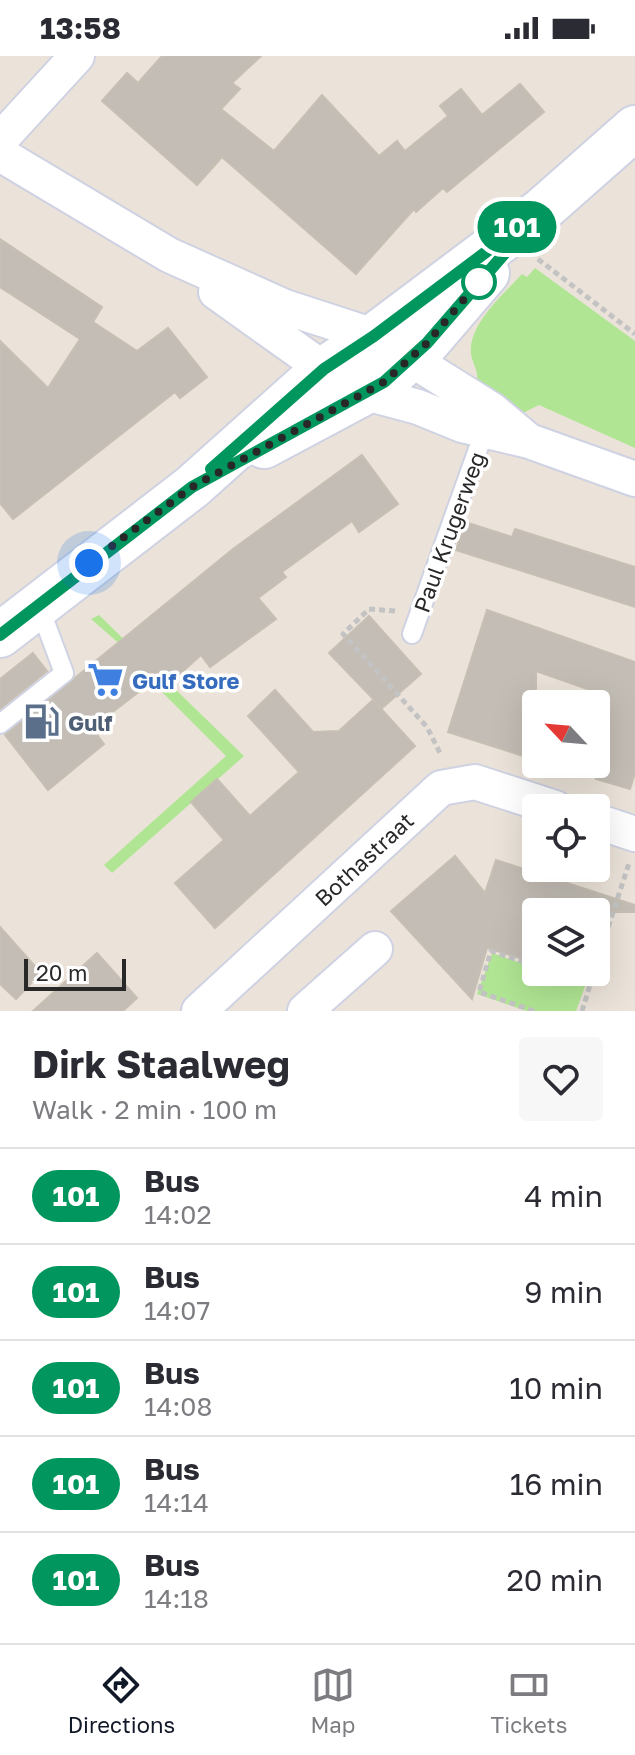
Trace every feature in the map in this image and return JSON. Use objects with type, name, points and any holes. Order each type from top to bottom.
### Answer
[{"type":"street","points":[[0,140],[77,56]]},
{"type":"street","points":[[192,487],[317,416],[366,393],[412,359],[528,226],[635,128]]},
{"type":"street","points":[[0,154],[169,255]]},
{"type":"street","points":[[0,635],[192,487],[324,369],[528,226]]},
{"type":"street","name":"Paul Krugerweg","points":[[169,255],[285,307],[374,336],[412,359],[489,420],[529,441],[635,479]]},
{"type":"street","name":"Paul Krugerweg","points":[[169,255],[324,369],[366,393],[489,420]]},
{"type":"street","points":[[457,786],[475,782],[522,797]]},
{"type":"street","name":"Bothastraat","points":[[221,1004],[441,788],[457,786]]},
{"type":"street","points":[[610,830],[633,845]]},
{"type":"street","points":[[305,1011],[375,949]]},
{"type":"lane","name":"Paul Krugerweg","points":[[412,634],[489,420]]},
{"type":"lane","points":[[0,724],[64,673],[38,605]]},
{"type":"path","points":[[528,226],[635,334]]},
{"type":"path","points":[[420,613],[369,609],[343,634],[427,727],[457,786]]},
{"type":"path","points":[[610,920],[633,845]]},
{"type":"path","points":[[522,961],[491,951],[479,992],[534,1011]]},
{"type":"path","points":[[582,1011],[589,986]]},
{"type":"green space","points":[[535,268],[635,341],[635,448],[539,405],[523,413],[477,384],[471,354],[475,332],[506,290],[522,274],[527,277]]},
{"type":"green space","points":[[99,615],[244,756],[112,873],[104,865],[226,756],[162,692],[161,680],[91,619]]},
{"type":"green space","points":[[492,953],[522,963],[522,986],[585,986],[576,1011],[527,1011],[477,994]]},
{"type":"building","points":[[162,56],[261,56],[232,83],[240,89],[221,109],[274,151],[322,95],[379,156],[397,141],[405,151],[448,116],[440,106],[461,89],[482,115],[520,84],[544,112],[447,192],[443,188],[416,212],[414,209],[356,274],[222,157],[197,185],[102,101],[127,73],[138,83]]},
{"type":"building","points":[[0,239],[102,307],[93,322],[137,351],[168,328],[207,377],[180,398],[175,392],[13,519],[0,503],[0,341],[48,388],[80,339],[0,287]]},
{"type":"building","points":[[362,455],[398,504],[359,532],[352,521],[282,572],[286,577],[258,598],[276,619],[210,667],[201,655],[171,682],[162,674],[92,728],[104,744],[48,790],[5,735],[233,549]]},
{"type":"building","points":[[465,522],[512,537],[515,529],[635,567],[635,607],[456,550]]},
{"type":"building","points":[[487,610],[635,662],[635,773],[630,789],[596,779],[610,778],[610,690],[590,690],[536,671],[536,690],[522,690],[522,756],[448,732]]},
{"type":"building","points":[[369,616],[421,674],[382,708],[329,653]]},
{"type":"building","points":[[33,653],[47,671],[0,709],[0,679]]},
{"type":"building","points":[[275,690],[313,732],[339,731],[373,700],[415,746],[215,928],[175,883],[224,840],[191,802],[217,779],[250,816],[299,772],[248,716]]},
{"type":"building","points":[[455,856],[485,893],[496,860],[522,868],[522,882],[564,882],[635,905],[635,912],[610,912],[610,898],[522,898],[522,959],[487,948],[472,999],[391,911]]},
{"type":"building","points":[[0,927],[41,973],[16,999],[0,984]]},
{"type":"building","points":[[97,953],[137,998],[123,1011],[33,1011]]},
{"type":"bus line","name":"101","points":[[0,635],[89,563],[192,487],[384,382],[427,343],[542,210],[374,336],[324,369],[211,469]]},
{"type":"place","name":"Gulf Store","points":[[106,680]]},
{"type":"place","name":"Gulf","points":[[42,722]]},
{"type":"route","points":[[89,563],[192,487],[384,382],[412,359],[483,277],[479,282]]}]
